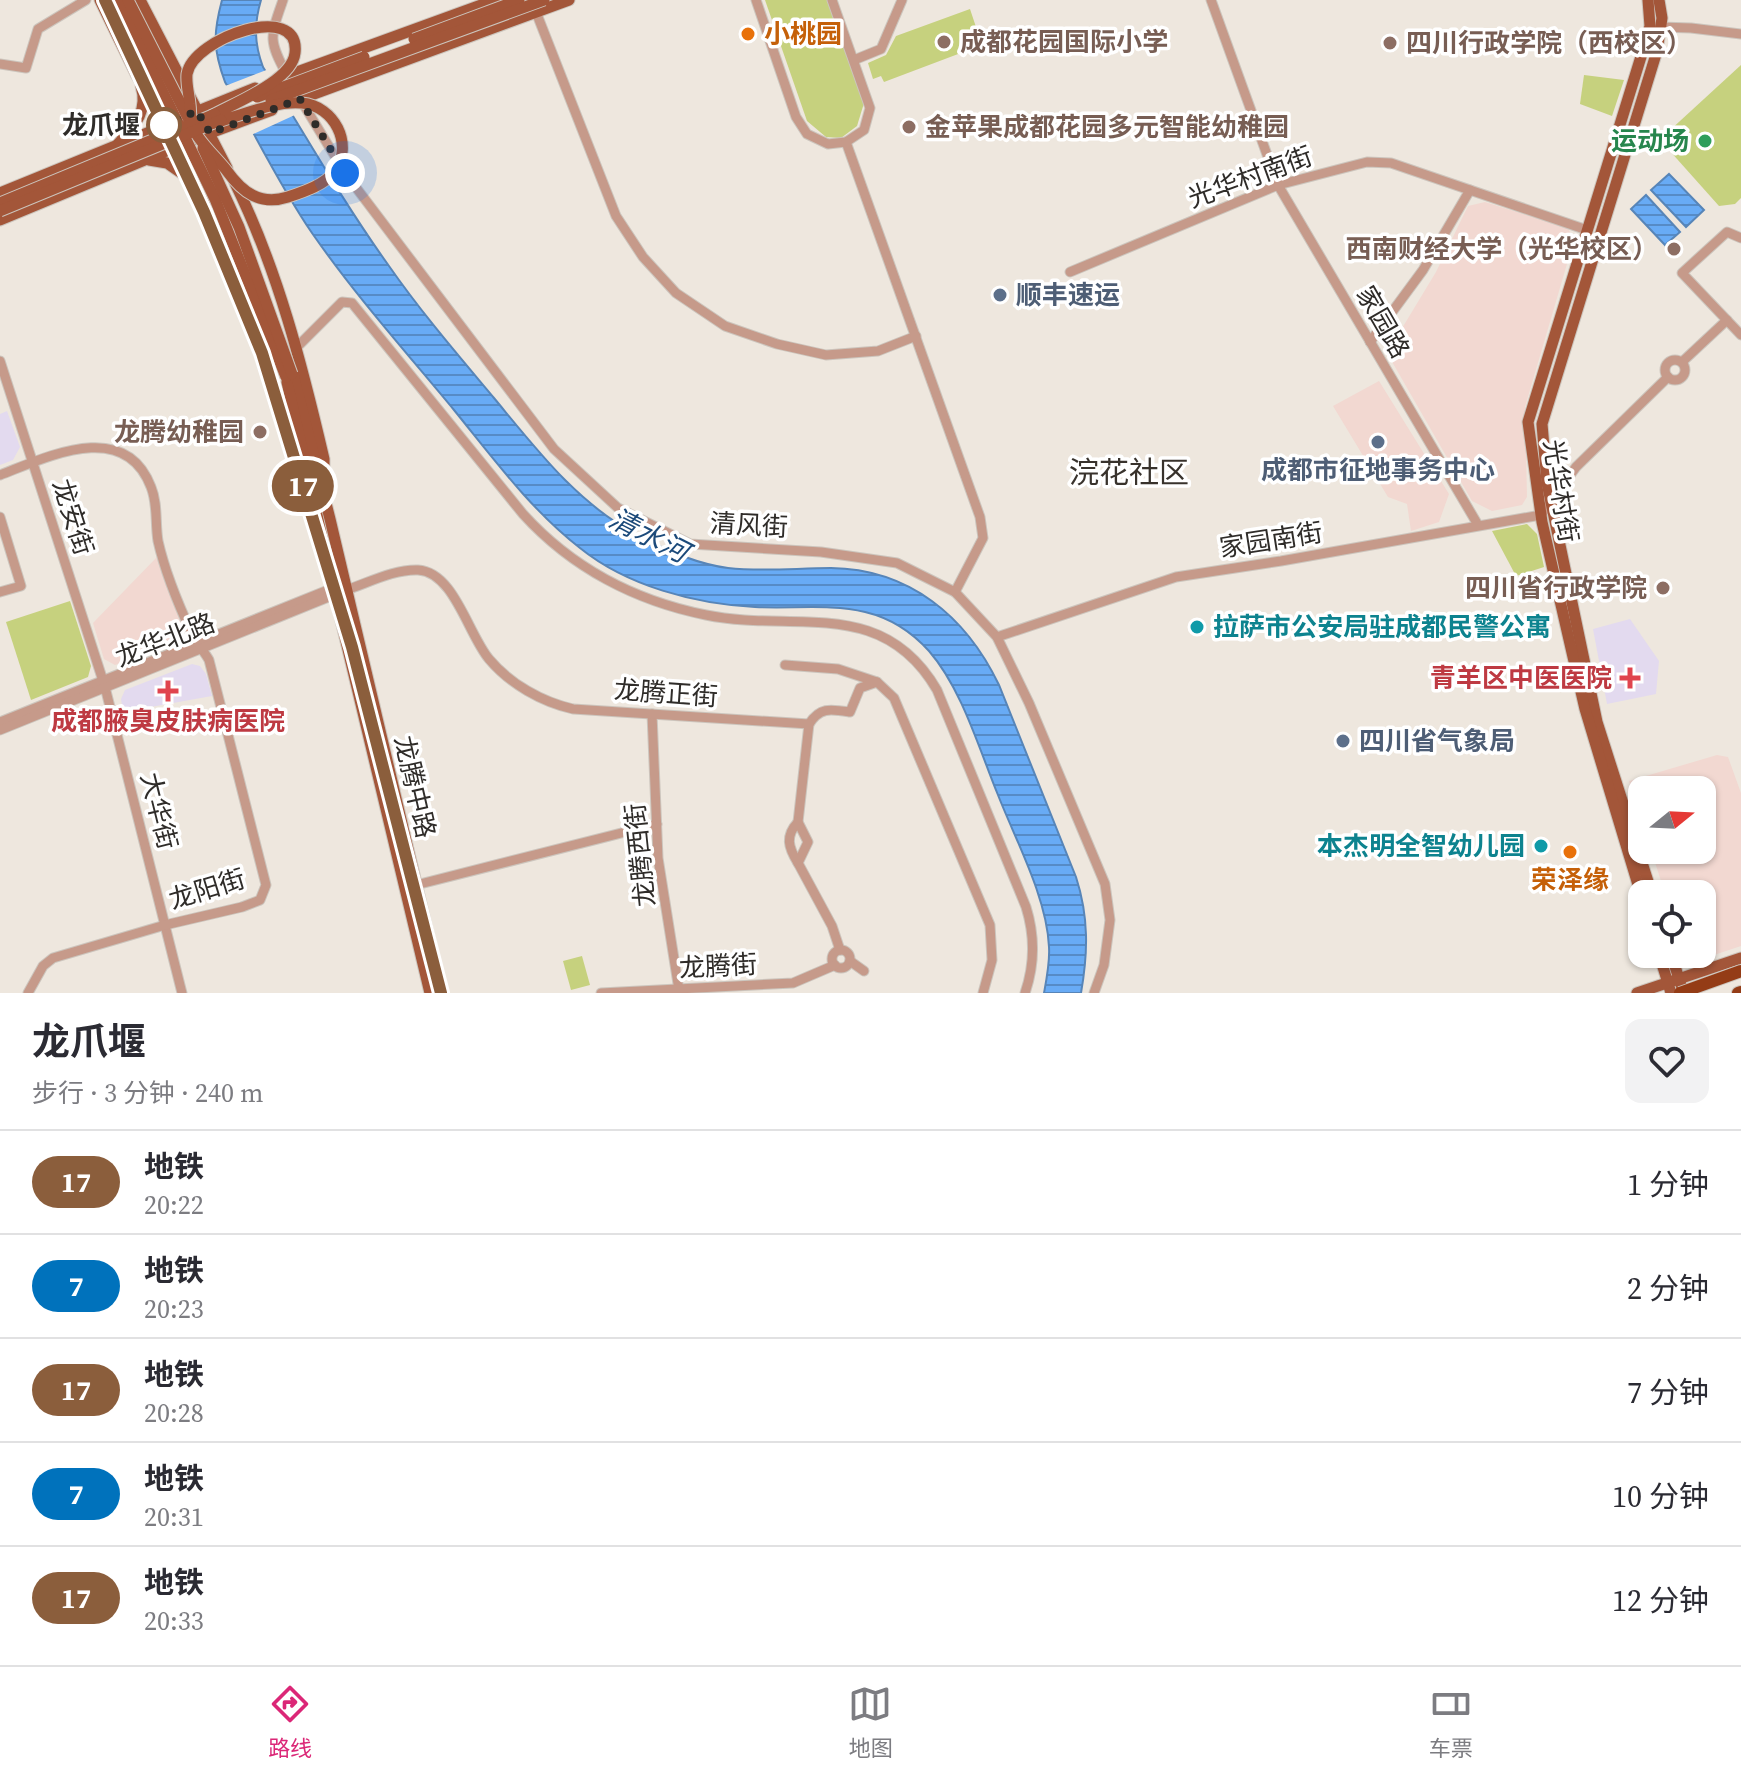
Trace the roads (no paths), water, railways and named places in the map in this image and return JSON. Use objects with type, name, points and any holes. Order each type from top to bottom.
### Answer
[{"type":"highway","points":[[1676,988],[1741,971]]},
{"type":"main road","points":[[100,0],[142,89],[143,108],[117,145]]},
{"type":"main road","points":[[118,0],[215,199],[289,376]]},
{"type":"main road","points":[[128,0],[239,227],[289,376],[340,589]]},
{"type":"main road","points":[[140,0],[197,111],[212,124],[222,157],[256,228],[296,348],[324,459],[325,519]]},
{"type":"main road","points":[[0,193],[283,77],[495,0]]},
{"type":"main road","points":[[0,211],[519,0]]},
{"type":"main road","points":[[0,203],[544,0]]},
{"type":"main road","points":[[212,124],[237,123],[569,0]]},
{"type":"main road","name":"光华村街","points":[[1637,880],[1585,709],[1541,515],[1528,422],[1650,26],[1648,0]]},
{"type":"main road","name":"光华村街","points":[[1648,880],[1597,722],[1547,483],[1542,424],[1657,51],[1659,0]]},
{"type":"main road","points":[[0,220],[177,147],[212,124],[279,78],[290,68],[296,49],[285,30],[271,23],[253,25],[213,43],[196,56],[187,74],[193,128],[245,192],[261,199],[280,199],[318,185],[339,164],[342,145],[337,125],[322,109],[305,103],[288,102],[212,124]]},
{"type":"main road","points":[[175,67],[195,93],[224,101]]},
{"type":"main road","points":[[136,74],[167,125],[247,303],[296,464],[325,519]]},
{"type":"main road","points":[[222,157],[223,140],[237,123]]},
{"type":"main road","points":[[144,159],[167,163],[194,182]]},
{"type":"main road","name":"龙腾中路","points":[[340,589],[442,993]]},
{"type":"main road","name":"龙腾中路","points":[[340,589],[430,993]]},
{"type":"main road","points":[[1637,993],[1676,988],[1741,958]]},
{"type":"main road","points":[[1666,968],[1676,988]]},
{"type":"main road","points":[[1673,968],[1676,988]]},
{"type":"street","points":[[0,64],[26,68],[38,29],[86,0]]},
{"type":"street","points":[[283,0],[272,31],[274,50],[283,77]]},
{"type":"street","points":[[756,0],[796,117],[807,134],[828,144],[846,142],[864,130],[870,108],[832,0]]},
{"type":"street","points":[[854,60],[881,49],[902,0]]},
{"type":"street","name":"家园路","points":[[1211,0],[1278,185],[1478,525]]},
{"type":"street","points":[[536,12],[616,216],[643,257],[676,293],[725,326],[777,344],[826,355],[878,351],[916,336]]},
{"type":"street","points":[[1660,27],[1741,34]]},
{"type":"street","name":"清风街","points":[[294,102],[554,449],[618,508],[690,544],[858,556],[897,563],[955,592],[997,637],[1029,703],[1105,884],[1110,920],[1104,965],[1094,993]]},
{"type":"street","points":[[846,142],[983,527],[983,538],[955,592]]},
{"type":"street","name":"光华村南街","points":[[1070,272],[1278,185],[1367,162],[1391,163],[1587,230]]},
{"type":"street","points":[[1370,342],[1423,270],[1470,190]]},
{"type":"street","points":[[1741,238],[1727,232],[1682,273],[1741,335]]},
{"type":"street","points":[[296,348],[342,302],[352,303],[545,539],[602,578],[673,608],[710,616],[771,623],[846,624],[882,638],[904,651],[923,668],[937,690],[1026,907],[1033,948],[1025,993]]},
{"type":"street","points":[[1682,362],[1727,320]]},
{"type":"street","points":[[1675,359],[1682,362],[1685,368],[1682,377],[1677,380],[1668,377],[1665,367],[1669,361],[1675,359]]},
{"type":"street","name":"龙安街","points":[[0,361],[104,684]]},
{"type":"street","points":[[1541,515],[1576,467],[1668,377]]},
{"type":"street","points":[[0,475],[74,448],[105,448],[119,453],[141,469],[152,489],[160,546],[200,646]]},
{"type":"street","name":"家园南街","points":[[997,637],[1176,577],[1541,515]]},
{"type":"street","points":[[0,517],[21,586],[0,592]]},
{"type":"street","name":"龙腾正街","points":[[340,589],[394,573],[419,570],[435,575],[447,585],[478,644],[492,662],[522,687],[551,704],[573,709],[809,724]]},
{"type":"street","name":"龙华北路","points":[[0,722],[104,684],[340,589]]},
{"type":"street","name":"龙阳街","points":[[28,993],[43,966],[53,958],[260,900],[266,885],[209,660],[200,646]]},
{"type":"street","points":[[785,665],[856,673],[877,682],[889,692],[899,708],[990,925],[992,960],[983,993]]},
{"type":"street","points":[[798,863],[808,842],[798,822],[809,724],[824,709],[850,712],[860,688],[861,681],[856,673]]},
{"type":"street","points":[[860,688],[877,682]]},
{"type":"street","name":"龙华北路","points":[[0,730],[104,684]]},
{"type":"street","name":"大华街","points":[[104,684],[182,993]]},
{"type":"street","name":"龙腾西街","points":[[652,714],[658,858],[679,990]]},
{"type":"street","points":[[798,822],[791,830],[788,842],[832,926],[840,950]]},
{"type":"street","points":[[416,885],[657,824]]},
{"type":"street","points":[[840,950],[848,953],[850,961],[864,971]]},
{"type":"street","points":[[840,950],[833,955],[835,965],[843,968],[850,961]]},
{"type":"street","name":"龙腾街","points":[[601,993],[793,983],[835,965]]},
{"type":"water","points":[[222,0],[261,0],[256,34],[263,67],[356,217],[401,283],[453,349],[542,456],[595,507],[648,541],[704,563],[754,570],[859,570],[886,577],[932,601],[970,638],[999,685],[1076,877],[1086,935],[1081,993],[1044,993],[1049,947],[1037,890],[969,720],[951,683],[929,651],[910,633],[889,620],[869,613],[825,607],[732,605],[663,591],[619,573],[562,533],[513,483],[381,323],[300,215],[225,82],[216,41]]},
{"type":"water","points":[[1669,174],[1704,210],[1686,227],[1651,190]]},
{"type":"water","points":[[1646,195],[1680,232],[1665,245],[1631,209]]},
{"type":"metro line","name":"17","points":[[105,0],[204,212],[262,353],[352,647],[441,993]]},
{"type":"place","name":"小桃园","points":[[748,34]]},
{"type":"place","name":"成都花园国际小学","points":[[944,42]]},
{"type":"place","name":"四川行政学院（西校区）","points":[[1390,43]]},
{"type":"place","name":"龙爪堰","points":[[164,125]]},
{"type":"place","name":"金苹果成都花园多元智能幼稚园","points":[[909,127]]},
{"type":"place","name":"运动场","points":[[1705,141]]},
{"type":"place","name":"西南财经大学（光华校区）","points":[[1674,249]]},
{"type":"place","name":"顺丰速运","points":[[1000,295]]},
{"type":"place","name":"龙腾幼稚园","points":[[260,432]]},
{"type":"place","name":"成都市征地事务中心","points":[[1378,442]]},
{"type":"place","name":"四川省行政学院","points":[[1663,588]]},
{"type":"place","name":"拉萨市公安局驻成都民警公寓","points":[[1197,627]]},
{"type":"place","name":"青羊区中医医院","points":[[1630,678]]},
{"type":"place","name":"成都腋臭皮肤病医院","points":[[168,691]]},
{"type":"place","name":"四川省气象局","points":[[1343,741]]},
{"type":"place","name":"本杰明全智幼儿园","points":[[1541,846]]},
{"type":"place","name":"荣泽缘","points":[[1570,852]]},
{"type":"district","name":"浣花社区","points":[[1129,472]]},
{"type":"water label","name":"清水河","points":[[649,535]]}]
